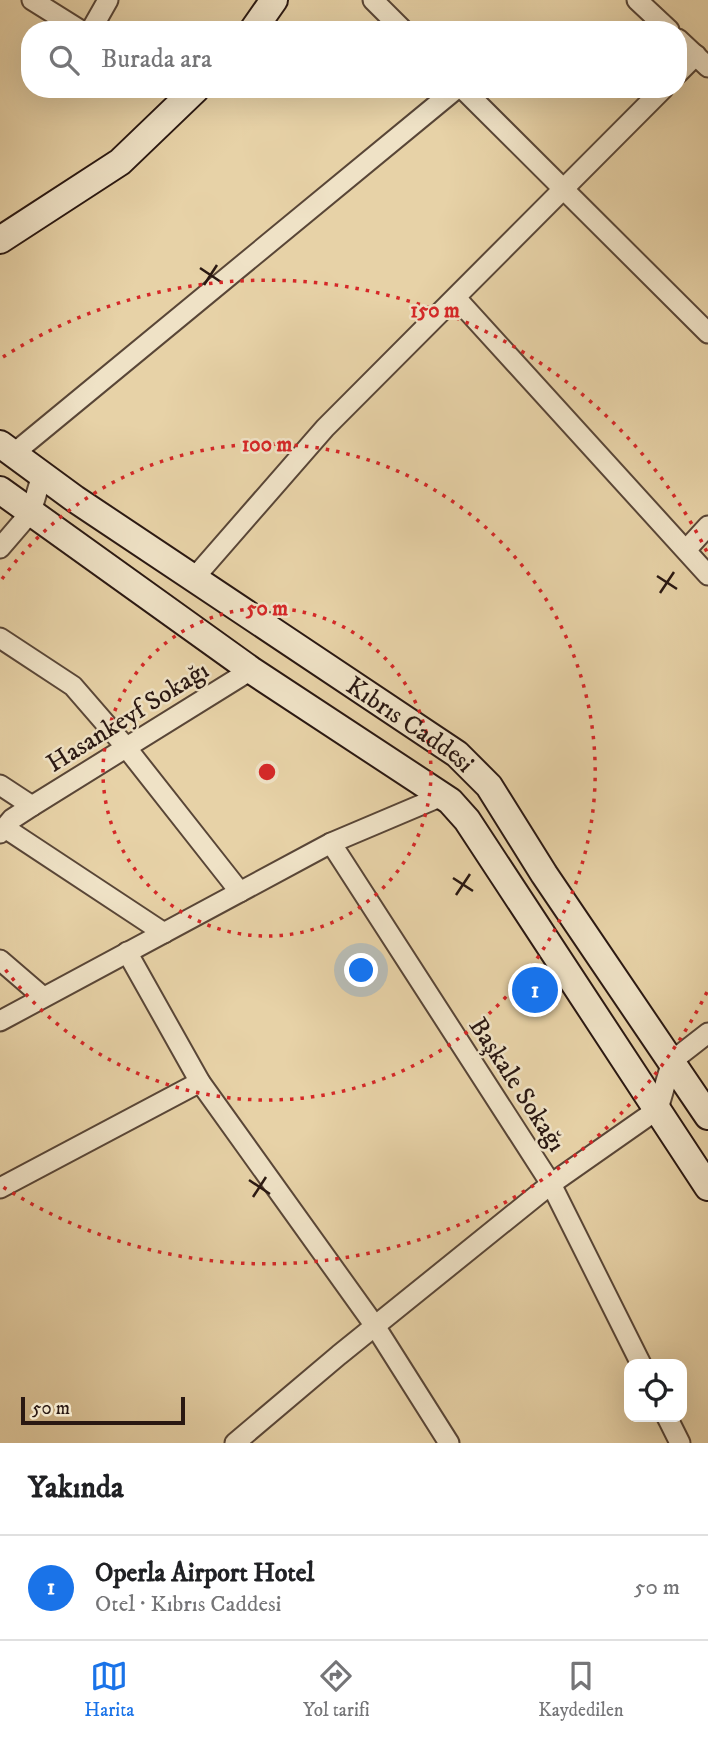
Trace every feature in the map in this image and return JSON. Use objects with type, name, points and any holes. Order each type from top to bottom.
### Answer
[{"type":"main road","points":[[259,21],[274,0]]},
{"type":"main road","points":[[0,240],[120,162],[181,98]]},
{"type":"main road","name":"Kıbrıs Caddesi","points":[[7,449],[457,754],[476,771],[708,1116]]},
{"type":"main road","points":[[0,491],[251,670],[442,796],[467,820],[708,1187]]},
{"type":"street","points":[[32,0],[66,21]]},
{"type":"street","points":[[96,21],[108,0]]},
{"type":"street","points":[[373,0],[394,21]]},
{"type":"street","points":[[637,0],[659,21]]},
{"type":"street","points":[[687,47],[702,61]]},
{"type":"street","points":[[7,449],[445,98]]},
{"type":"street","points":[[472,98],[708,333]]},
{"type":"street","points":[[195,577],[325,428],[654,98]]},
{"type":"street","points":[[456,298],[708,575]]},
{"type":"street","points":[[0,548],[31,512],[42,475]]},
{"type":"street","points":[[686,550],[708,526]]},
{"type":"street","points":[[0,638],[73,686],[125,746],[240,892]]},
{"type":"street","name":"Hasankeyf Sokağı","points":[[2,830],[32,806],[125,746],[251,670]]},
{"type":"street","points":[[0,785],[32,806]]},
{"type":"street","points":[[0,1021],[331,843],[442,796]]},
{"type":"street","points":[[2,830],[164,933]]},
{"type":"street","name":"Başkale Sokağı","points":[[331,843],[551,1184],[638,1359]]},
{"type":"street","points":[[127,952],[200,1082],[375,1326],[449,1443]]},
{"type":"street","points":[[0,960],[43,997]]},
{"type":"street","points":[[246,1439],[375,1326],[551,1184],[658,1109],[672,1061],[708,1033]]},
{"type":"street","points":[[0,1188],[200,1082]]},
{"type":"street","points":[[670,1422],[680,1443]]},
{"type":"place","name":"Operla Airport Hotel","points":[[535,990]]}]
